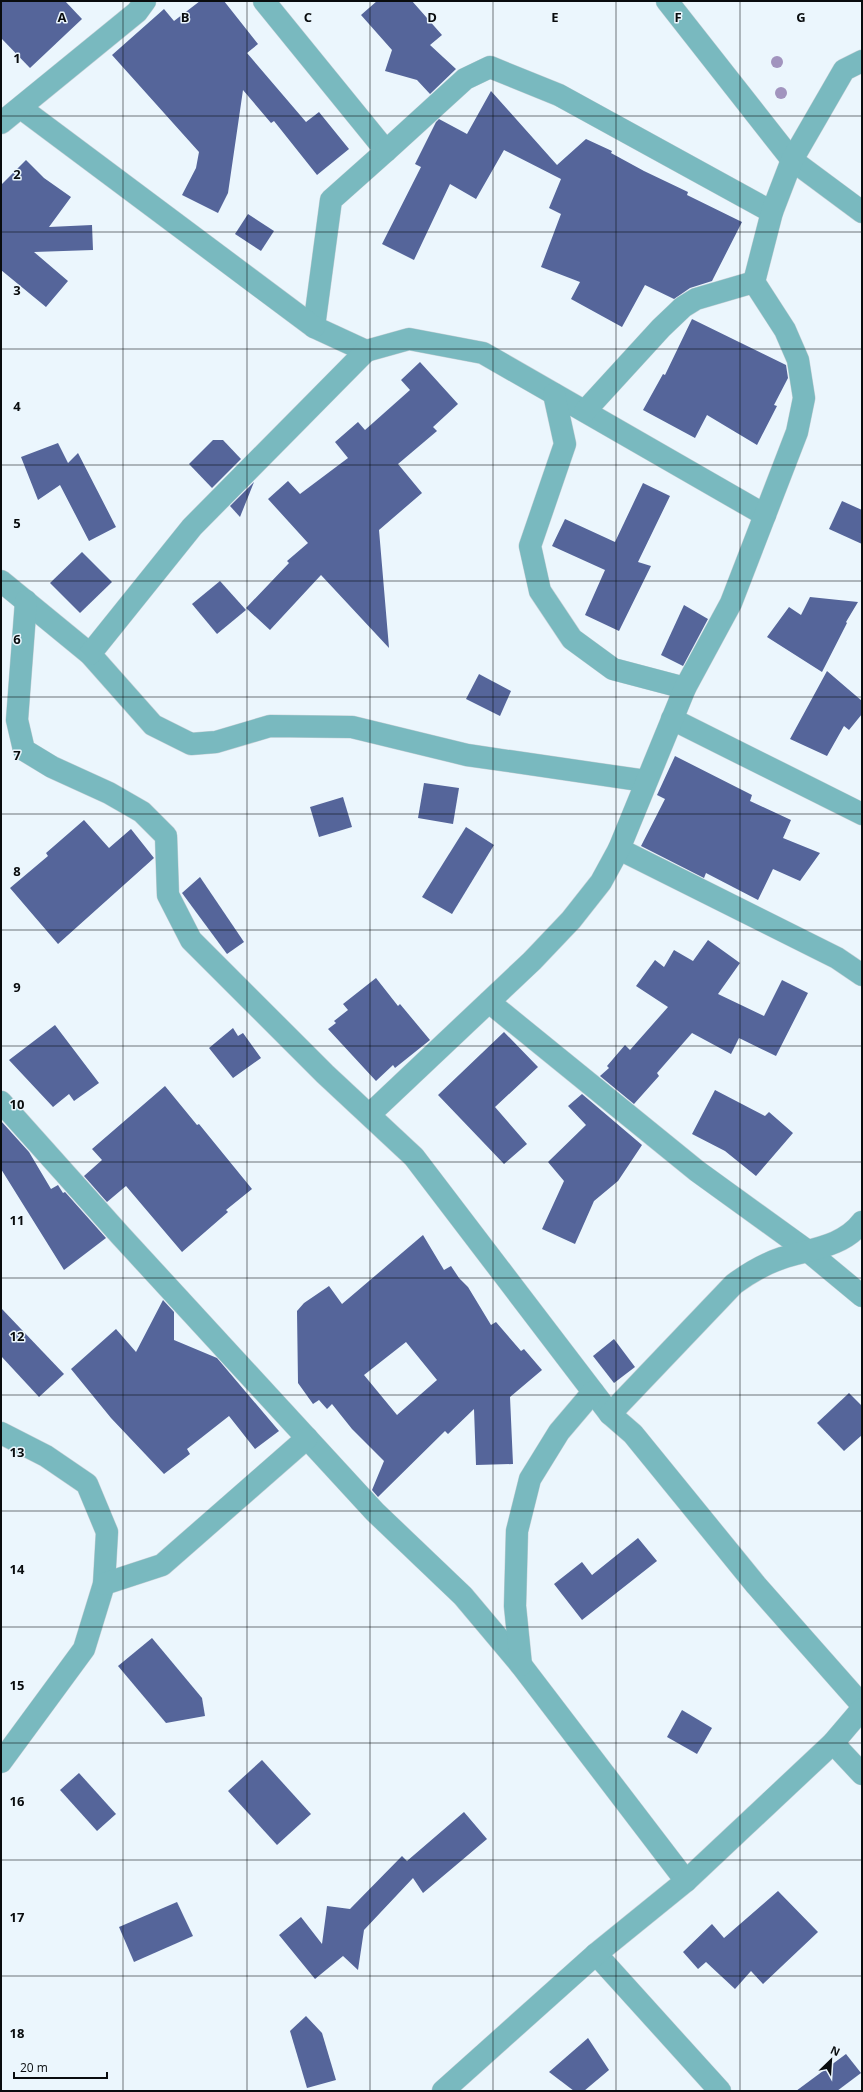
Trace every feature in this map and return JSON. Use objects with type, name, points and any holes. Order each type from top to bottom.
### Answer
[{"type":"street","points":[[1,123],[137,12],[145,1]]},
{"type":"street","points":[[264,1],[386,150]]},
{"type":"street","points":[[667,1],[792,160],[862,212]]},
{"type":"street","points":[[370,1114],[532,961],[571,920],[601,882],[619,849],[685,688],[731,603],[797,432],[804,398],[798,360],[785,330],[754,282],[772,212],[792,160],[844,70],[862,61]]},
{"type":"street","points":[[314,327],[332,200],[465,79],[490,67],[559,95],[772,212]]},
{"type":"street","points":[[20,108],[314,327],[366,351]]},
{"type":"street","points":[[585,411],[661,328],[682,308],[696,299],[754,282]]},
{"type":"street","points":[[90,654],[192,527],[366,351],[409,339],[483,353],[765,514]]},
{"type":"street","points":[[554,394],[565,444],[530,546],[540,591],[572,639],[613,670],[685,688]]},
{"type":"street","points":[[1,581],[90,654],[154,725],[191,744],[216,742],[270,726],[352,727],[467,754],[646,782]]},
{"type":"street","points":[[26,601],[16,720],[24,750],[52,766],[109,793],[142,812],[166,836],[168,894],[191,940],[325,1074],[370,1114],[414,1157],[610,1414],[632,1434],[756,1585],[862,1705]]},
{"type":"street","points":[[672,719],[862,814]]},
{"type":"street","points":[[619,849],[837,958],[862,975]]},
{"type":"street","points":[[489,1002],[697,1170],[809,1252],[862,1296]]},
{"type":"street","points":[[1,1102],[375,1512],[463,1596],[521,1665],[686,1882]]},
{"type":"street","points":[[610,1414],[734,1284],[755,1268],[838,1242],[862,1222]]},
{"type":"street","points":[[521,1665],[515,1606],[517,1531],[530,1479],[559,1432],[593,1392]]},
{"type":"street","points":[[1,1433],[46,1456],[87,1484],[107,1532],[104,1584],[84,1649],[1,1762]]},
{"type":"street","points":[[104,1584],[162,1565],[307,1438]]},
{"type":"street","points":[[443,2091],[596,1954],[686,1882],[833,1743],[862,1709]]},
{"type":"street","points":[[833,1743],[862,1774]]},
{"type":"street","points":[[596,1954],[720,2091]]},
{"type":"building","points":[[1,1],[65,1],[82,19],[30,68],[1,38]]},
{"type":"building","points":[[200,1],[224,1],[258,44],[247,53],[306,122],[319,112],[349,149],[317,175],[274,121],[271,123],[243,90],[228,193],[218,213],[182,195],[196,168],[199,152],[112,55],[164,9],[174,21]]},
{"type":"building","points":[[377,1],[412,1],[442,35],[430,45],[456,69],[430,94],[417,80],[385,71],[392,50],[361,15]]},
{"type":"building","points":[[491,91],[557,165],[586,139],[612,151],[611,153],[644,171],[688,192],[687,195],[742,222],[712,281],[690,288],[674,299],[645,285],[622,327],[571,299],[580,282],[541,267],[561,214],[549,208],[561,179],[504,150],[476,199],[450,184],[414,260],[382,244],[421,167],[415,164],[436,122],[439,119],[467,134]]},
{"type":"building","points":[[26,160],[44,178],[71,197],[49,227],[92,225],[93,250],[34,252],[68,281],[46,307],[1,270],[1,185]]},
{"type":"building","points":[[248,214],[274,231],[261,251],[235,234]]},
{"type":"building","points":[[692,319],[786,365],[788,378],[774,405],[777,406],[757,445],[707,415],[695,438],[643,410],[663,374],[665,375]]},
{"type":"building","points":[[420,362],[458,404],[433,427],[437,431],[398,464],[422,493],[379,530],[389,648],[321,575],[270,630],[246,608],[289,563],[287,561],[308,543],[268,499],[288,481],[300,494],[348,458],[335,442],[358,422],[365,430],[410,390],[401,380]]},
{"type":"building","points":[[213,440],[223,440],[241,459],[212,488],[189,464]]},
{"type":"building","points":[[58,443],[68,463],[78,453],[116,527],[89,541],[60,485],[38,500],[21,457]]},
{"type":"building","points":[[254,482],[240,517],[230,506]]},
{"type":"building","points":[[643,483],[670,496],[638,562],[651,566],[619,631],[585,615],[605,570],[552,546],[565,519],[615,542]]},
{"type":"building","points":[[842,501],[862,510],[862,544],[829,529]]},
{"type":"building","points":[[82,552],[112,582],[80,613],[50,583]]},
{"type":"building","points":[[220,581],[246,610],[217,634],[192,604]]},
{"type":"building","points":[[810,597],[858,602],[846,622],[847,623],[822,672],[767,637],[789,607],[801,615]]},
{"type":"building","points":[[684,605],[708,619],[683,666],[661,655]]},
{"type":"building","points":[[827,671],[862,701],[862,714],[849,730],[844,726],[827,756],[790,739]]},
{"type":"building","points":[[479,674],[511,691],[500,716],[466,699]]},
{"type":"building","points":[[675,756],[752,795],[750,801],[791,820],[783,838],[820,853],[800,881],[773,869],[758,900],[706,873],[704,878],[641,846],[665,799],[657,795]]},
{"type":"building","points":[[424,783],[459,788],[453,824],[418,818]]},
{"type":"building","points":[[343,797],[352,827],[319,837],[310,807]]},
{"type":"building","points":[[84,820],[109,848],[131,829],[154,858],[58,944],[10,888],[48,856],[46,853]]},
{"type":"building","points":[[466,827],[494,845],[452,914],[422,897]]},
{"type":"building","points":[[200,877],[244,942],[227,954],[182,893]]},
{"type":"building","points":[[708,940],[740,963],[718,994],[764,1016],[782,980],[808,993],[776,1056],[739,1038],[731,1054],[692,1033],[657,1073],[659,1076],[634,1104],[600,1076],[609,1068],[607,1066],[625,1045],[630,1050],[668,1007],[636,986],[655,960],[664,967],[674,950],[693,961]]},
{"type":"building","points":[[376,978],[398,1006],[400,1004],[430,1040],[395,1068],[393,1065],[376,1081],[328,1029],[336,1023],[334,1021],[348,1010],[343,1004]]},
{"type":"building","points":[[55,1025],[99,1083],[74,1101],[69,1094],[53,1107],[9,1060]]},
{"type":"building","points":[[233,1028],[238,1036],[243,1033],[261,1058],[233,1078],[209,1048]]},
{"type":"building","points":[[504,1032],[538,1067],[495,1107],[527,1144],[504,1164],[438,1095]]},
{"type":"building","points":[[165,1086],[197,1125],[199,1124],[252,1189],[226,1210],[228,1212],[182,1252],[126,1186],[107,1202],[84,1176],[102,1160],[92,1149]]},
{"type":"building","points":[[715,1090],[765,1116],[769,1112],[793,1133],[756,1176],[725,1151],[692,1134]]},
{"type":"building","points":[[582,1094],[642,1145],[618,1181],[594,1201],[575,1244],[542,1229],[564,1181],[548,1162],[586,1125],[568,1106]]},
{"type":"building","points":[[1,1121],[29,1152],[51,1189],[58,1185],[63,1193],[65,1192],[106,1238],[64,1270],[1,1169]]},
{"type":"building","points":[[423,1235],[444,1270],[451,1266],[459,1278],[468,1287],[491,1325],[496,1322],[521,1351],[524,1349],[542,1370],[510,1397],[513,1464],[476,1465],[474,1409],[448,1434],[445,1431],[378,1497],[372,1490],[384,1461],[352,1429],[332,1404],[327,1409],[319,1400],[313,1404],[298,1383],[297,1311],[304,1303],[329,1286],[342,1304]],"holes":[[[406,1342],[437,1380],[397,1415],[364,1375]]]},
{"type":"building","points":[[163,1300],[174,1312],[174,1340],[217,1358],[279,1431],[255,1449],[229,1416],[187,1449],[190,1454],[164,1474],[111,1418],[71,1369],[116,1329],[136,1352]]},
{"type":"building","points":[[1,1308],[64,1374],[39,1397],[1,1356]]},
{"type":"building","points":[[614,1339],[635,1367],[614,1383],[593,1356]]},
{"type":"building","points":[[849,1393],[862,1406],[862,1435],[844,1451],[817,1423]]},
{"type":"building","points":[[638,1538],[657,1561],[582,1620],[554,1584],[582,1562],[592,1575]]},
{"type":"building","points":[[152,1638],[202,1698],[205,1716],[166,1723],[118,1666]]},
{"type":"building","points":[[682,1710],[712,1728],[697,1754],[667,1737]]},
{"type":"building","points":[[262,1760],[311,1814],[277,1845],[228,1791]]},
{"type":"building","points":[[79,1773],[116,1814],[97,1831],[60,1790]]},
{"type":"building","points":[[464,1812],[487,1839],[423,1893],[413,1878],[364,1930],[358,1970],[343,1956],[315,1979],[279,1935],[301,1917],[322,1944],[327,1906],[350,1909],[402,1856],[407,1861]]},
{"type":"building","points":[[778,1891],[818,1932],[763,1984],[751,1971],[735,1989],[706,1962],[698,1969],[683,1952],[712,1924],[724,1938]]},
{"type":"building","points":[[177,1902],[193,1936],[134,1962],[119,1927]]},
{"type":"building","points":[[306,2016],[322,2033],[336,2080],[307,2088],[290,2031]]},
{"type":"building","points":[[588,2038],[609,2070],[584,2091],[574,2091],[549,2072]]},
{"type":"building","points":[[846,2054],[861,2073],[837,2091],[796,2091]]}]
